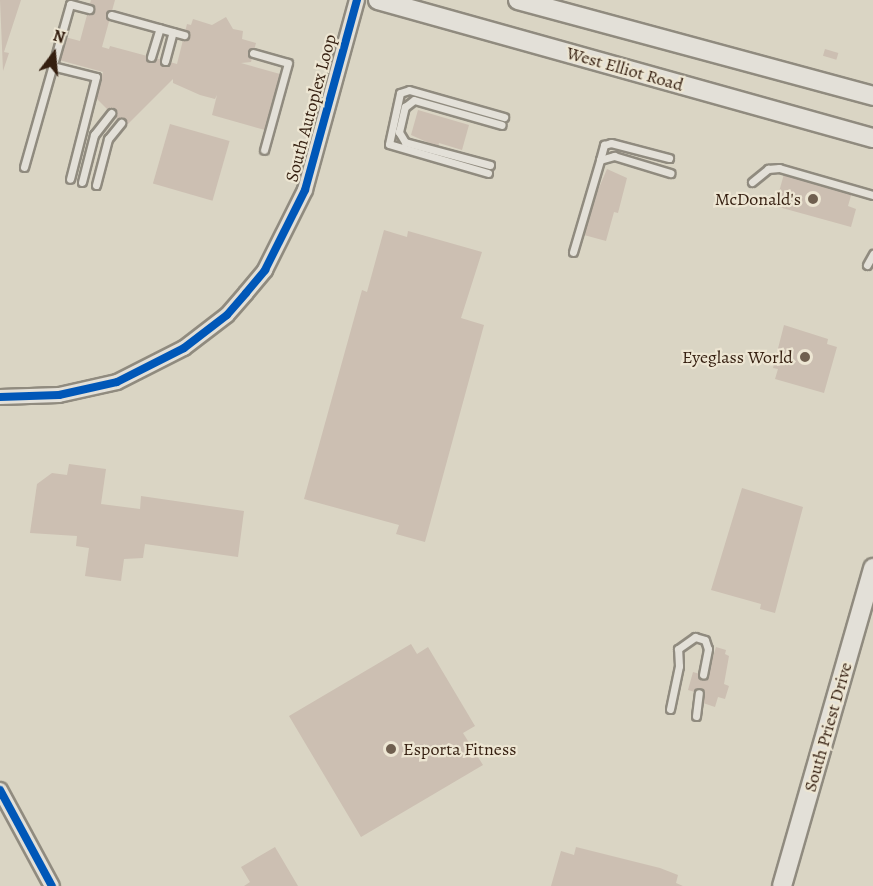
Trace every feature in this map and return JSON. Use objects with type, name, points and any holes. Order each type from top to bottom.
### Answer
[{"type":"main road","name":"West Elliot Road","points":[[378,0],[873,138]]},
{"type":"main road","name":"West Elliot Road","points":[[518,0],[873,96]]},
{"type":"main road","name":"South Priest Drive","points":[[782,886],[873,568]]},
{"type":"street","name":"South Autoplex Loop","points":[[0,397],[59,395],[117,382],[184,348],[227,315],[265,270],[305,190],[357,0]]},
{"type":"street","points":[[0,790],[52,886]]},
{"type":"lane","points":[[24,167],[70,4],[89,9]]},
{"type":"lane","points":[[111,15],[184,35]]},
{"type":"lane","points":[[151,57],[160,28]]},
{"type":"lane","points":[[165,61],[174,32]]},
{"type":"lane","points":[[253,53],[288,63],[264,150]]},
{"type":"lane","points":[[52,66],[96,77],[69,179]]},
{"type":"lane","points":[[502,125],[414,100],[405,107],[399,132],[405,142],[489,169],[389,144],[400,93],[409,90],[504,117]]},
{"type":"lane","points":[[82,182],[94,135],[111,113]]},
{"type":"lane","points":[[96,185],[108,139],[121,123]]},
{"type":"lane","points":[[573,252],[604,145],[610,143],[669,158]]},
{"type":"lane","points":[[600,160],[614,156],[670,173]]},
{"type":"lane","points":[[752,182],[768,169],[779,168],[873,195]]},
{"type":"lane","points":[[867,265],[873,254]]},
{"type":"lane","points":[[670,709],[679,666],[678,649],[695,637],[705,640],[708,649],[703,675]]},
{"type":"lane","points":[[696,716],[699,693]]},
{"type":"building","points":[[0,0],[21,0],[4,52],[9,53],[3,71]]},
{"type":"building","points":[[91,0],[115,0],[102,47],[109,49],[110,46],[177,64],[187,24],[191,25],[193,19],[212,25],[226,17],[233,29],[243,31],[242,39],[256,43],[251,62],[241,63],[280,74],[265,130],[212,115],[217,95],[215,99],[200,95],[173,83],[173,79],[125,127],[96,98],[103,72],[59,60],[65,37],[80,41]]},
{"type":"building","points":[[825,49],[838,53],[836,60],[823,56]]},
{"type":"building","points":[[418,110],[469,125],[462,150],[439,143],[438,147],[411,135]]},
{"type":"building","points":[[170,124],[230,141],[213,201],[153,184]]},
{"type":"building","points":[[607,169],[627,178],[618,213],[614,212],[606,241],[584,235],[594,189],[598,190]]},
{"type":"building","name":"McDonald's","points":[[784,174],[852,192],[848,206],[856,209],[851,227],[775,206]]},
{"type":"building","points":[[384,230],[407,237],[408,231],[482,252],[461,318],[484,325],[425,542],[396,534],[399,525],[304,499],[362,290],[367,292]]},
{"type":"building","name":"Eyeglass World","points":[[784,325],[828,339],[827,344],[837,347],[824,393],[775,379],[778,369],[773,368]]},
{"type":"building","points":[[69,464],[106,469],[101,504],[140,509],[141,496],[244,511],[238,557],[145,544],[143,558],[124,559],[121,581],[85,576],[89,548],[76,546],[77,536],[30,533],[37,484],[52,473],[67,475]]},
{"type":"building","points":[[742,488],[803,507],[775,613],[760,609],[761,604],[711,590]]},
{"type":"building","name":"Esporta Fitness","points":[[411,644],[417,654],[428,647],[475,726],[463,733],[483,765],[361,837],[289,716]]},
{"type":"building","points":[[716,647],[726,650],[725,654],[729,656],[724,684],[729,686],[725,699],[718,697],[715,707],[703,703],[705,695],[688,690],[693,672],[707,676]]},
{"type":"building","points":[[275,847],[298,886],[244,886],[250,882],[241,867]]},
{"type":"building","points":[[576,847],[660,868],[678,875],[676,883],[683,886],[551,886],[561,851],[574,855]]},
{"type":"cycle path","points":[[0,397],[59,395],[117,382],[184,348],[227,315],[265,270],[305,190],[357,0]]},
{"type":"cycle path","points":[[0,790],[52,886]]},
{"type":"place","name":"McDonald's","points":[[813,199]]},
{"type":"place","name":"Eyeglass World","points":[[805,357]]},
{"type":"place","name":"Esporta Fitness","points":[[391,749]]}]
